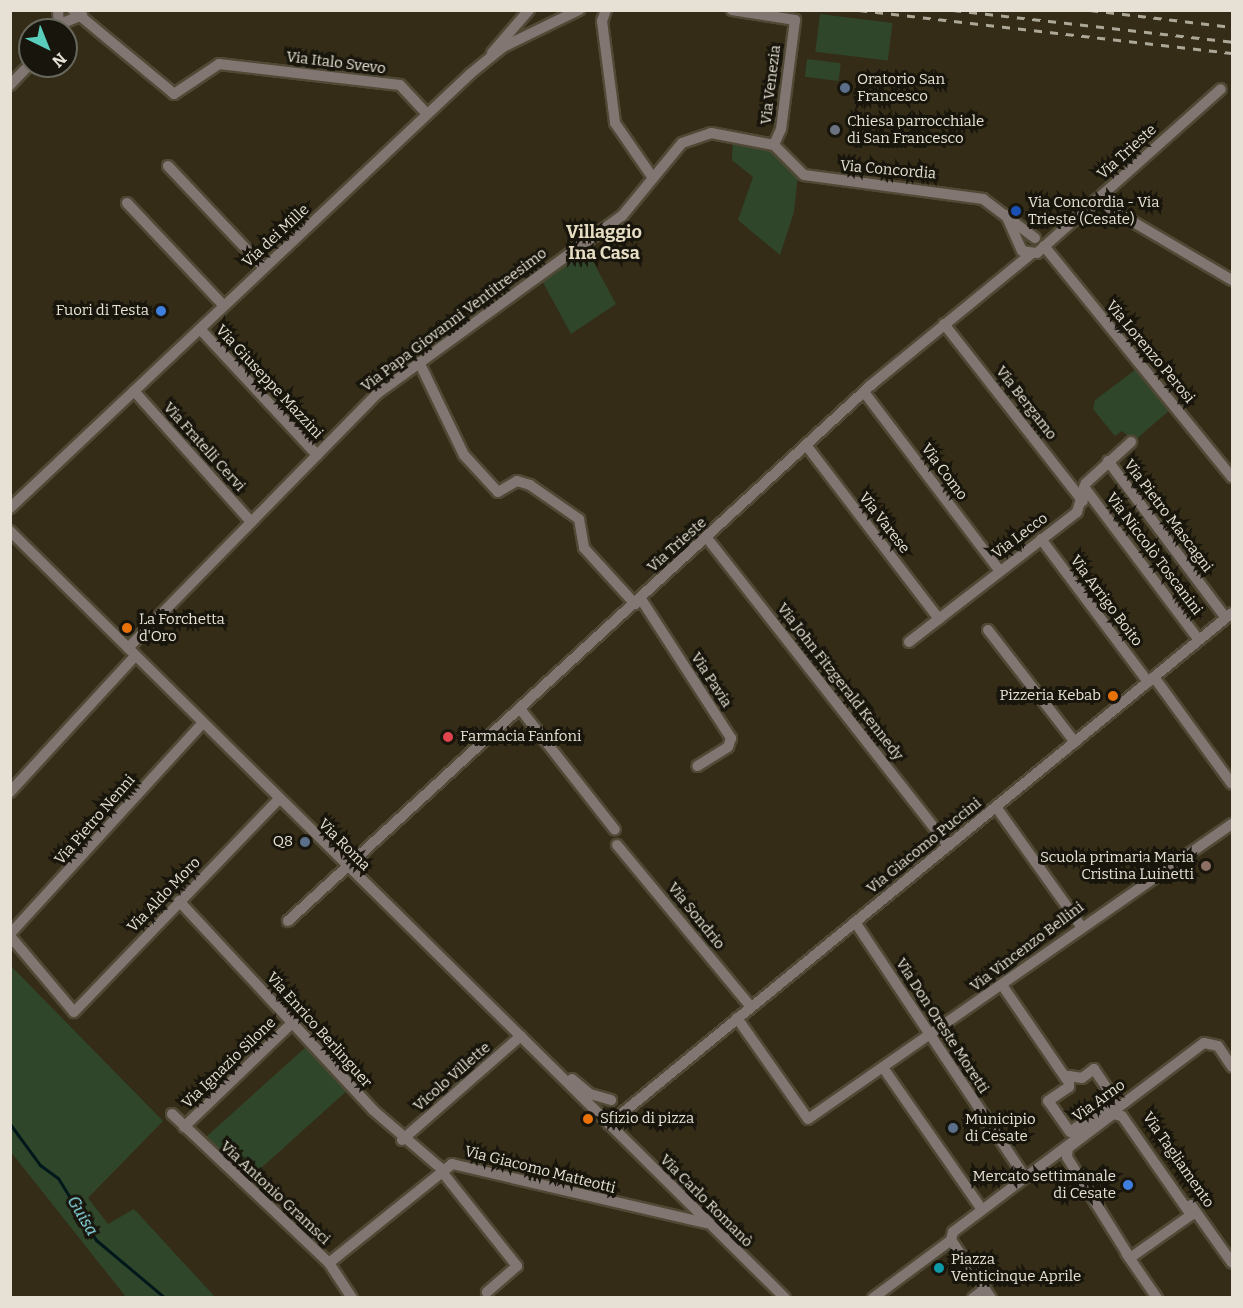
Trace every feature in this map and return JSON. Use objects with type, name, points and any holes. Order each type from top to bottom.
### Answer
[{"type":"street","points":[[490,56],[501,36],[529,10]]},
{"type":"street","name":"Via dei Mille","points":[[10,508],[490,56],[579,10]]},
{"type":"street","points":[[606,10],[602,29],[615,123],[653,178]]},
{"type":"street","name":"Via Venezia","points":[[653,178],[672,150],[692,137],[728,134],[774,145],[782,129],[795,20],[732,10]]},
{"type":"street","name":"Via Italo Svevo","points":[[78,13],[174,94],[213,66],[230,65],[400,85],[427,114]]},
{"type":"street","name":"Via Trieste","points":[[288,921],[521,710],[864,392],[1017,266],[1025,250],[1043,241],[1096,200],[1221,89]]},
{"type":"street","name":"Via Concordia","points":[[774,145],[804,175],[966,194],[1006,215],[1043,241]]},
{"type":"street","points":[[168,166],[264,268]]},
{"type":"street","name":"Via Papa Giovanni Ventitreesimo","points":[[10,792],[131,652],[316,455],[419,362],[614,222],[653,178]]},
{"type":"street","points":[[1096,200],[1233,280]]},
{"type":"street","points":[[127,203],[224,306]]},
{"type":"street","points":[[1006,215],[1025,250]]},
{"type":"street","name":"Via Lorenzo Perosi","points":[[1043,241],[1154,385],[1233,477]]},
{"type":"street","name":"Via Bergamo","points":[[944,324],[1083,501]]},
{"type":"street","name":"Via Giuseppe Mazzini","points":[[200,329],[316,455]]},
{"type":"street","name":"Via Pavia","points":[[419,362],[464,455],[498,492],[508,484],[524,483],[579,519],[584,549],[638,602],[731,738],[729,747],[697,766]]},
{"type":"street","name":"Via Fratelli Cervi","points":[[134,391],[251,522]]},
{"type":"street","name":"Via Como","points":[[864,392],[1000,570]]},
{"type":"street","points":[[1083,501],[1084,487],[1108,461],[1131,442]]},
{"type":"street","name":"Via Varese","points":[[806,446],[939,618]]},
{"type":"street","name":"Via Pietro Mascagni","points":[[1108,461],[1229,616]]},
{"type":"street","name":"Via Niccolò Toscanini","points":[[1084,487],[1199,640]]},
{"type":"street","name":"Via Lecco","points":[[909,642],[1041,539],[1083,501]]},
{"type":"street","name":"Via Roma","points":[[10,531],[278,801],[609,1124]]},
{"type":"street","name":"Via John Fitzgerald Kennedy","points":[[707,538],[948,846]]},
{"type":"street","name":"Via Arrigo Boito","points":[[1041,539],[1233,784]]},
{"type":"street","name":"Via Giacomo Puccini","points":[[609,1124],[1229,616]]},
{"type":"street","points":[[987,630],[1075,742]]},
{"type":"street","points":[[521,710],[615,830]]},
{"type":"street","name":"Via Pietro Nenni","points":[[75,1012],[10,935],[202,724]]},
{"type":"street","name":"Via Aldo Moro","points":[[75,1012],[179,901],[278,801]]},
{"type":"street","points":[[996,807],[1081,926]]},
{"type":"street","name":"Via Vincenzo Bellini","points":[[737,1018],[808,1119],[930,1037],[1081,926],[1233,824]]},
{"type":"street","name":"Via Sondrio","points":[[617,845],[751,1007]]},
{"type":"street","points":[[360,882],[363,853]]},
{"type":"street","name":"Via Enrico Berlinguer","points":[[179,901],[402,1140],[444,1172],[518,1266],[487,1292]]},
{"type":"street","name":"Via Don Oreste Moretti","points":[[855,922],[1024,1175]]},
{"type":"street","points":[[1002,985],[1067,1080],[1069,1087],[1048,1101],[1070,1132],[1115,1100],[1094,1070],[1067,1080]]},
{"type":"street","name":"Via Ignazio Silone","points":[[184,1127],[294,1022]]},
{"type":"street","name":"Vicolo Villette","points":[[402,1140],[520,1036]]},
{"type":"street","name":"Via Arno","points":[[951,1240],[981,1208],[1204,1043],[1218,1046],[1233,1067]]},
{"type":"street","points":[[884,1069],[981,1208]]},
{"type":"street","points":[[562,1077],[610,1100]]},
{"type":"street","points":[[590,1105],[610,1100],[635,1102]]},
{"type":"street","name":"Via Tagliamento","points":[[1120,1104],[1233,1263]]},
{"type":"street","name":"Via Antonio Gramsci","points":[[172,1114],[329,1263],[352,1298]]},
{"type":"street","points":[[1113,1114],[1122,1116],[1191,1215],[1130,1258],[1067,1157],[1068,1148],[1113,1114]]},
{"type":"street","name":"Via Carlo Romanò","points":[[609,1124],[706,1223],[785,1298]]},
{"type":"street","points":[[1055,1152],[1157,1298]]},
{"type":"street","name":"Via Giacomo Matteotti","points":[[444,1172],[449,1165],[465,1166],[706,1223]]},
{"type":"street","points":[[329,1263],[444,1172]]},
{"type":"street","points":[[873,1298],[951,1240],[988,1293],[973,1298]]},
{"type":"green space","points":[[820,14],[892,23],[888,61],[815,52]]},
{"type":"green space","points":[[807,59],[841,63],[839,81],[805,77]]},
{"type":"green space","points":[[733,137],[769,145],[798,174],[794,212],[780,255],[738,220],[753,177],[732,160]]},
{"type":"green space","points":[[583,243],[616,304],[571,334],[539,275]]},
{"type":"green space","points":[[1135,370],[1172,408],[1134,441],[1122,431],[1115,436],[1093,409],[1095,400]]},
{"type":"green space","points":[[10,965],[163,1121],[88,1198],[108,1224],[134,1209],[215,1297],[126,1297],[11,1152]]},
{"type":"green space","points":[[306,1047],[346,1092],[245,1183],[205,1138]]},
{"type":"waterway","name":"Guisa","points":[[10,1124],[40,1165],[58,1178],[96,1240],[165,1298]]},
{"type":"railway","points":[[859,10],[1232,53]]},
{"type":"railway","points":[[953,10],[1232,42]]},
{"type":"railway","points":[[1090,10],[1232,27]]},
{"type":"place","name":"Oratorio San Francesco","points":[[845,88]]},
{"type":"place","name":"Chiesa parrocchiale di San Francesco","points":[[835,130]]},
{"type":"place","name":"Via Concordia - Via Trieste (Cesate)","points":[[1016,211]]},
{"type":"place","name":"Fuori di Testa","points":[[161,311]]},
{"type":"place","name":"La Forchetta d'Oro","points":[[127,628]]},
{"type":"place","name":"Pizzeria Kebab","points":[[1113,696]]},
{"type":"place","name":"Farmacia Fanfoni","points":[[448,737]]},
{"type":"place","name":"Q8","points":[[305,842]]},
{"type":"place","name":"Scuola primaria Maria Cristina Luinetti","points":[[1206,866]]},
{"type":"place","name":"Sfizio di pizza","points":[[588,1119]]},
{"type":"place","name":"Municipio di Cesate","points":[[953,1128]]},
{"type":"place","name":"Mercato settimanale di Cesate","points":[[1128,1185]]},
{"type":"place","name":"Piazza Venticinque Aprile","points":[[939,1268]]},
{"type":"district","name":"Villaggio Ina Casa","points":[[604,243]]}]
